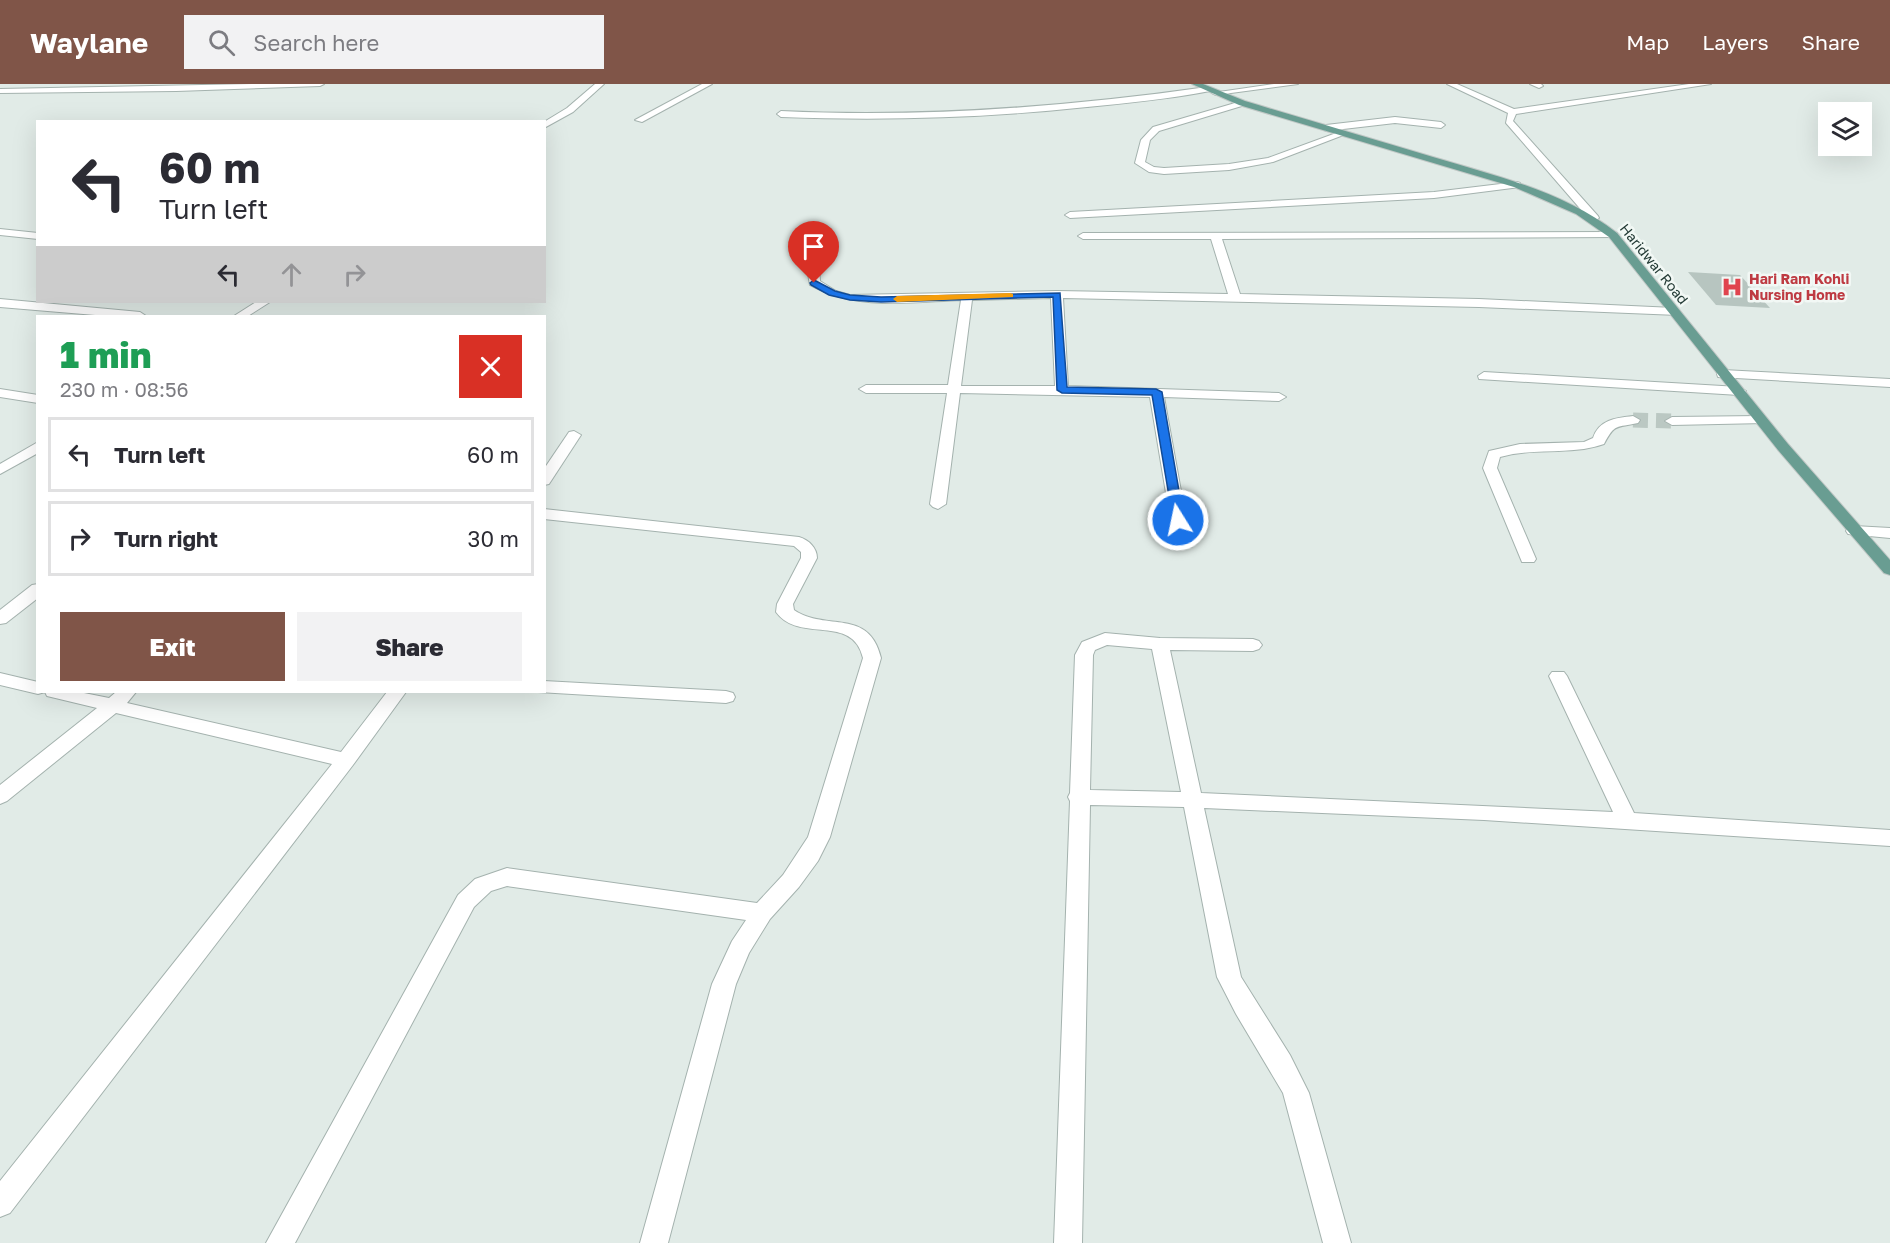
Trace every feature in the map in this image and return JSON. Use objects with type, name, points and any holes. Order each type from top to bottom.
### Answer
[{"type":"main road","name":"Haridwar Road","points":[[1196,84],[1242,103],[1517,184],[1594,219],[1613,235],[1761,420],[1854,531],[1890,570]]},
{"type":"street","points":[[202,88],[212,84]]},
{"type":"street","points":[[0,91],[26,88],[202,88],[320,84]]},
{"type":"street","points":[[546,125],[570,110],[600,84]]},
{"type":"street","points":[[639,120],[708,84]]},
{"type":"street","points":[[782,114],[861,118],[1028,110],[1294,84]]},
{"type":"street","points":[[1451,84],[1513,112],[1528,108],[1707,84]]},
{"type":"street","points":[[1607,88],[1627,95]]},
{"type":"street","points":[[1242,103],[1156,129],[1148,134],[1143,142],[1140,163],[1152,170],[1164,171],[1249,165],[1270,160],[1342,134]]},
{"type":"street","points":[[1513,112],[1509,122],[1594,219]]},
{"type":"street","points":[[1324,128],[1395,120],[1441,125]]},
{"type":"street","points":[[1071,215],[1434,195],[1517,184]]},
{"type":"street","points":[[0,232],[36,236]]},
{"type":"street","points":[[1083,236],[1613,235]]},
{"type":"street","points":[[1216,237],[1235,297]]},
{"type":"street","points":[[823,256],[813,268],[814,283],[832,293],[850,298],[1057,294],[1235,297],[1479,303],[1674,312]]},
{"type":"street","points":[[1057,294],[1062,390]]},
{"type":"street","points":[[938,504],[967,297]]},
{"type":"street","points":[[0,303],[129,315]]},
{"type":"street","points":[[242,315],[262,303]]},
{"type":"street","points":[[1723,374],[1890,383]]},
{"type":"street","points":[[1484,376],[1739,391]]},
{"type":"street","points":[[866,389],[1062,390],[1279,397]]},
{"type":"street","points":[[1156,392],[1182,541]]},
{"type":"street","points":[[0,393],[36,399]]},
{"type":"street","points":[[1528,559],[1490,468],[1494,454],[1510,448],[1586,447],[1599,441],[1600,432],[1605,426],[1615,422],[1633,420]]},
{"type":"street","points":[[1672,421],[1761,420]]},
{"type":"street","points":[[546,478],[574,435]]},
{"type":"street","points":[[0,470],[36,447]]},
{"type":"street","points":[[546,514],[799,542],[809,551],[808,558],[784,604],[785,612],[798,621],[856,630],[866,638],[871,648],[872,658],[819,837],[810,855],[762,913],[740,948],[724,984],[654,1243]]},
{"type":"street","points":[[1854,531],[1890,533]]},
{"type":"street","points":[[0,619],[36,591]]},
{"type":"street","points":[[1068,1243],[1083,655],[1088,646],[1105,639],[1160,644],[1253,645]]},
{"type":"street","points":[[1160,644],[1229,977],[1242,1006],[1276,1053],[1296,1093],[1336,1243]]},
{"type":"street","points":[[1558,676],[1627,820]]},
{"type":"street","points":[[0,679],[36,688]]},
{"type":"street","points":[[546,687],[726,697]]},
{"type":"street","points":[[65,693],[120,698],[346,760]]},
{"type":"street","points":[[0,1203],[396,693]]},
{"type":"street","points":[[0,795],[120,698]]},
{"type":"street","points":[[1078,797],[1191,799],[1627,820],[1890,838]]},
{"type":"street","points":[[280,1243],[466,901],[483,885],[507,877],[762,913]]},
{"type":"building","points":[[1688,272],[1740,275],[1770,308],[1716,305]]},
{"type":"tunnel","points":[[1633,420],[1672,421]]},
{"type":"slow traffic","points":[[897,299],[1010,296]]},
{"type":"place","name":"Hari Ram Kohli Nursing Home","points":[[1732,287]]},
{"type":"route","points":[[814,283],[832,293],[850,298],[945,298],[1057,294],[1062,390],[1156,392],[1178,520]]}]
